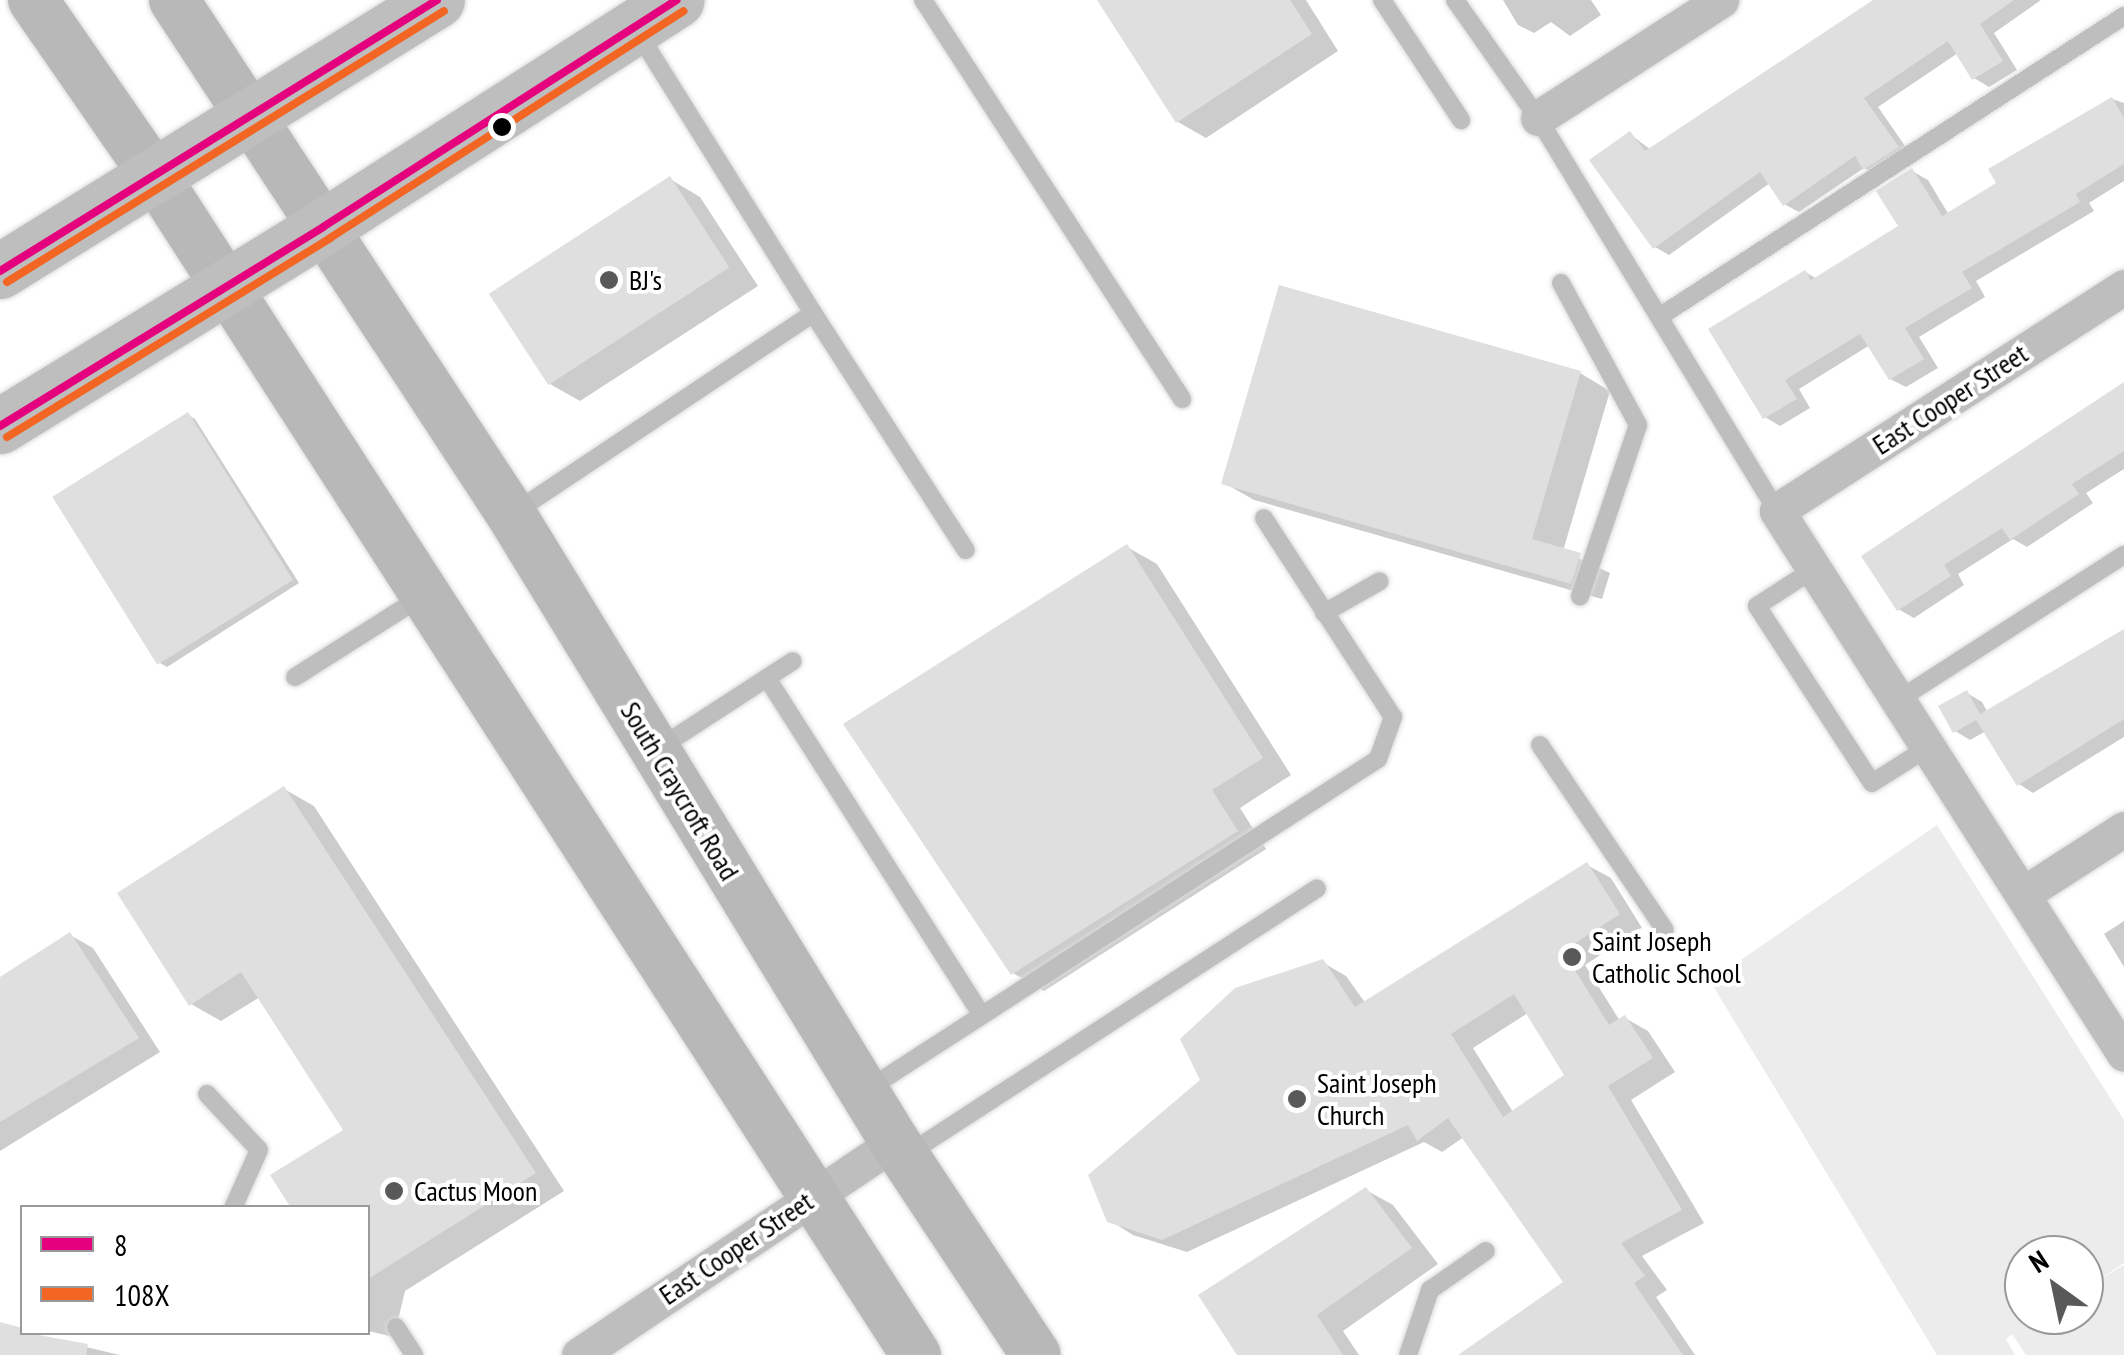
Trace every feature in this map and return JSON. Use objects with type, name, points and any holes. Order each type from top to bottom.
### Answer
[{"type":"main road","points":[[33,0],[153,173],[916,1355]]},
{"type":"main road","name":"South Craycroft Road","points":[[174,0],[512,514],[900,1149],[1036,1355]]},
{"type":"main road","points":[[0,271],[436,0]]},
{"type":"main road","points":[[0,426],[323,227],[656,14]]},
{"type":"street","points":[[1538,118],[1721,0]]},
{"type":"street","name":"East Cooper Street","points":[[1777,511],[2124,287]]},
{"type":"street","points":[[1777,511],[2124,1054]]},
{"type":"street","points":[[2022,894],[2124,829]]},
{"type":"street","name":"East Cooper Street","points":[[579,1355],[811,1197],[900,1149]]},
{"type":"lane","points":[[924,0],[1182,399]]},
{"type":"lane","points":[[1382,0],[1461,120]]},
{"type":"lane","points":[[1456,0],[1538,118],[1777,511]]},
{"type":"lane","points":[[656,14],[813,313],[966,550]]},
{"type":"lane","points":[[1659,317],[2124,16]]},
{"type":"lane","points":[[1561,283],[1638,424],[1580,596]]},
{"type":"lane","points":[[512,514],[813,313]]},
{"type":"lane","points":[[864,1091],[1378,758],[1393,717],[1264,518]]},
{"type":"lane","points":[[1898,700],[2124,555]]},
{"type":"lane","points":[[1814,569],[1757,606],[1872,783],[1928,748]]},
{"type":"lane","points":[[1324,613],[1380,580]]},
{"type":"lane","points":[[295,677],[423,596]]},
{"type":"lane","points":[[656,750],[793,661]]},
{"type":"lane","points":[[767,678],[982,1015]]},
{"type":"lane","points":[[1540,745],[1665,930]]},
{"type":"lane","points":[[900,1149],[1316,888]]},
{"type":"lane","points":[[207,1094],[259,1150],[234,1205]]},
{"type":"lane","points":[[1408,1355],[1430,1290],[1486,1251]]},
{"type":"lane","points":[[396,1327],[414,1355]]},
{"type":"shaded area","points":[[1937,825],[2124,1120],[2124,1263],[2104,1276],[2104,1235],[2004,1235],[2004,1335],[2011,1335],[2006,1339],[2015,1355],[1937,1355],[1710,981]]},
{"type":"shaded area","points":[[2124,1265],[2124,1355],[2026,1355],[2013,1335],[2104,1335],[2104,1277]]},
{"type":"building","points":[[1097,0],[1290,0],[1312,34],[1176,123]]},
{"type":"building","points":[[1873,0],[2014,0],[1980,24],[2003,61],[1972,80],[1948,41],[1864,98],[1899,147],[1863,170],[1855,156],[1783,206],[1760,172],[1653,249],[1589,160],[1630,131],[1645,151]]},
{"type":"building","points":[[2112,97],[2124,118],[2124,164],[2076,194],[2080,202],[1962,272],[1972,288],[1905,328],[1924,359],[1889,380],[1860,334],[1785,380],[1797,399],[1763,419],[1708,329],[1805,270],[1811,280],[1898,226],[1876,191],[1912,168],[1942,216],[1996,183],[1988,169]]},
{"type":"building","name":"BJ's","points":[[670,176],[729,267],[548,385],[489,294]]},
{"type":"building","points":[[1279,285],[1581,371],[1532,539],[1581,553],[1571,584],[1221,484]]},
{"type":"building","points":[[2124,382],[2124,451],[2072,484],[2079,494],[2010,540],[2002,528],[1944,565],[1951,576],[1897,611],[1861,556]]},
{"type":"building","points":[[188,412],[293,580],[157,665],[52,497]]},
{"type":"building","points":[[1127,544],[1263,758],[1212,790],[1238,831],[1011,975],[843,724]]},
{"type":"building","points":[[2124,629],[2124,719],[2017,786],[1976,720],[1953,733],[1938,706],[1967,690],[1980,714]]},
{"type":"building","points":[[284,786],[536,1173],[370,1278],[370,1205],[289,1205],[270,1175],[343,1130],[241,972],[189,1006],[117,893]]},
{"type":"building","points":[[1587,862],[1620,914],[1563,951],[1609,1025],[1625,1015],[1653,1058],[1608,1086],[1682,1210],[1621,1243],[1645,1276],[1634,1283],[1683,1355],[1458,1355],[1563,1282],[1448,1118],[1417,1141],[1408,1125],[1162,1240],[1107,1222],[1088,1175],[1200,1080],[1180,1039],[1235,988],[1323,959],[1355,1007]],"holes":[[[1514,994],[1564,1075],[1503,1117],[1451,1034]]]},
{"type":"building","points":[[70,932],[139,1038],[0,1122],[0,977]]},
{"type":"building","points":[[1366,1187],[1412,1248],[1317,1315],[1343,1355],[1237,1355],[1198,1295]]},
{"type":"building","points":[[0,1322],[20,1327],[20,1335],[88,1344],[86,1355],[0,1355]]},
{"type":"transit line","name":"8","points":[[0,271],[437,0]]},
{"type":"transit line","name":"8","points":[[0,426],[323,227],[676,0]]},
{"type":"transit line","name":"108X","points":[[7,282],[444,11]]},
{"type":"transit line","name":"108X","points":[[7,437],[330,238],[683,11]]},
{"type":"place","name":"BJ's","points":[[609,280]]},
{"type":"place","name":"Saint Joseph Catholic School","points":[[1572,957]]},
{"type":"place","name":"Saint Joseph Church","points":[[1297,1099]]},
{"type":"place","name":"Cactus Moon","points":[[394,1191]]}]
